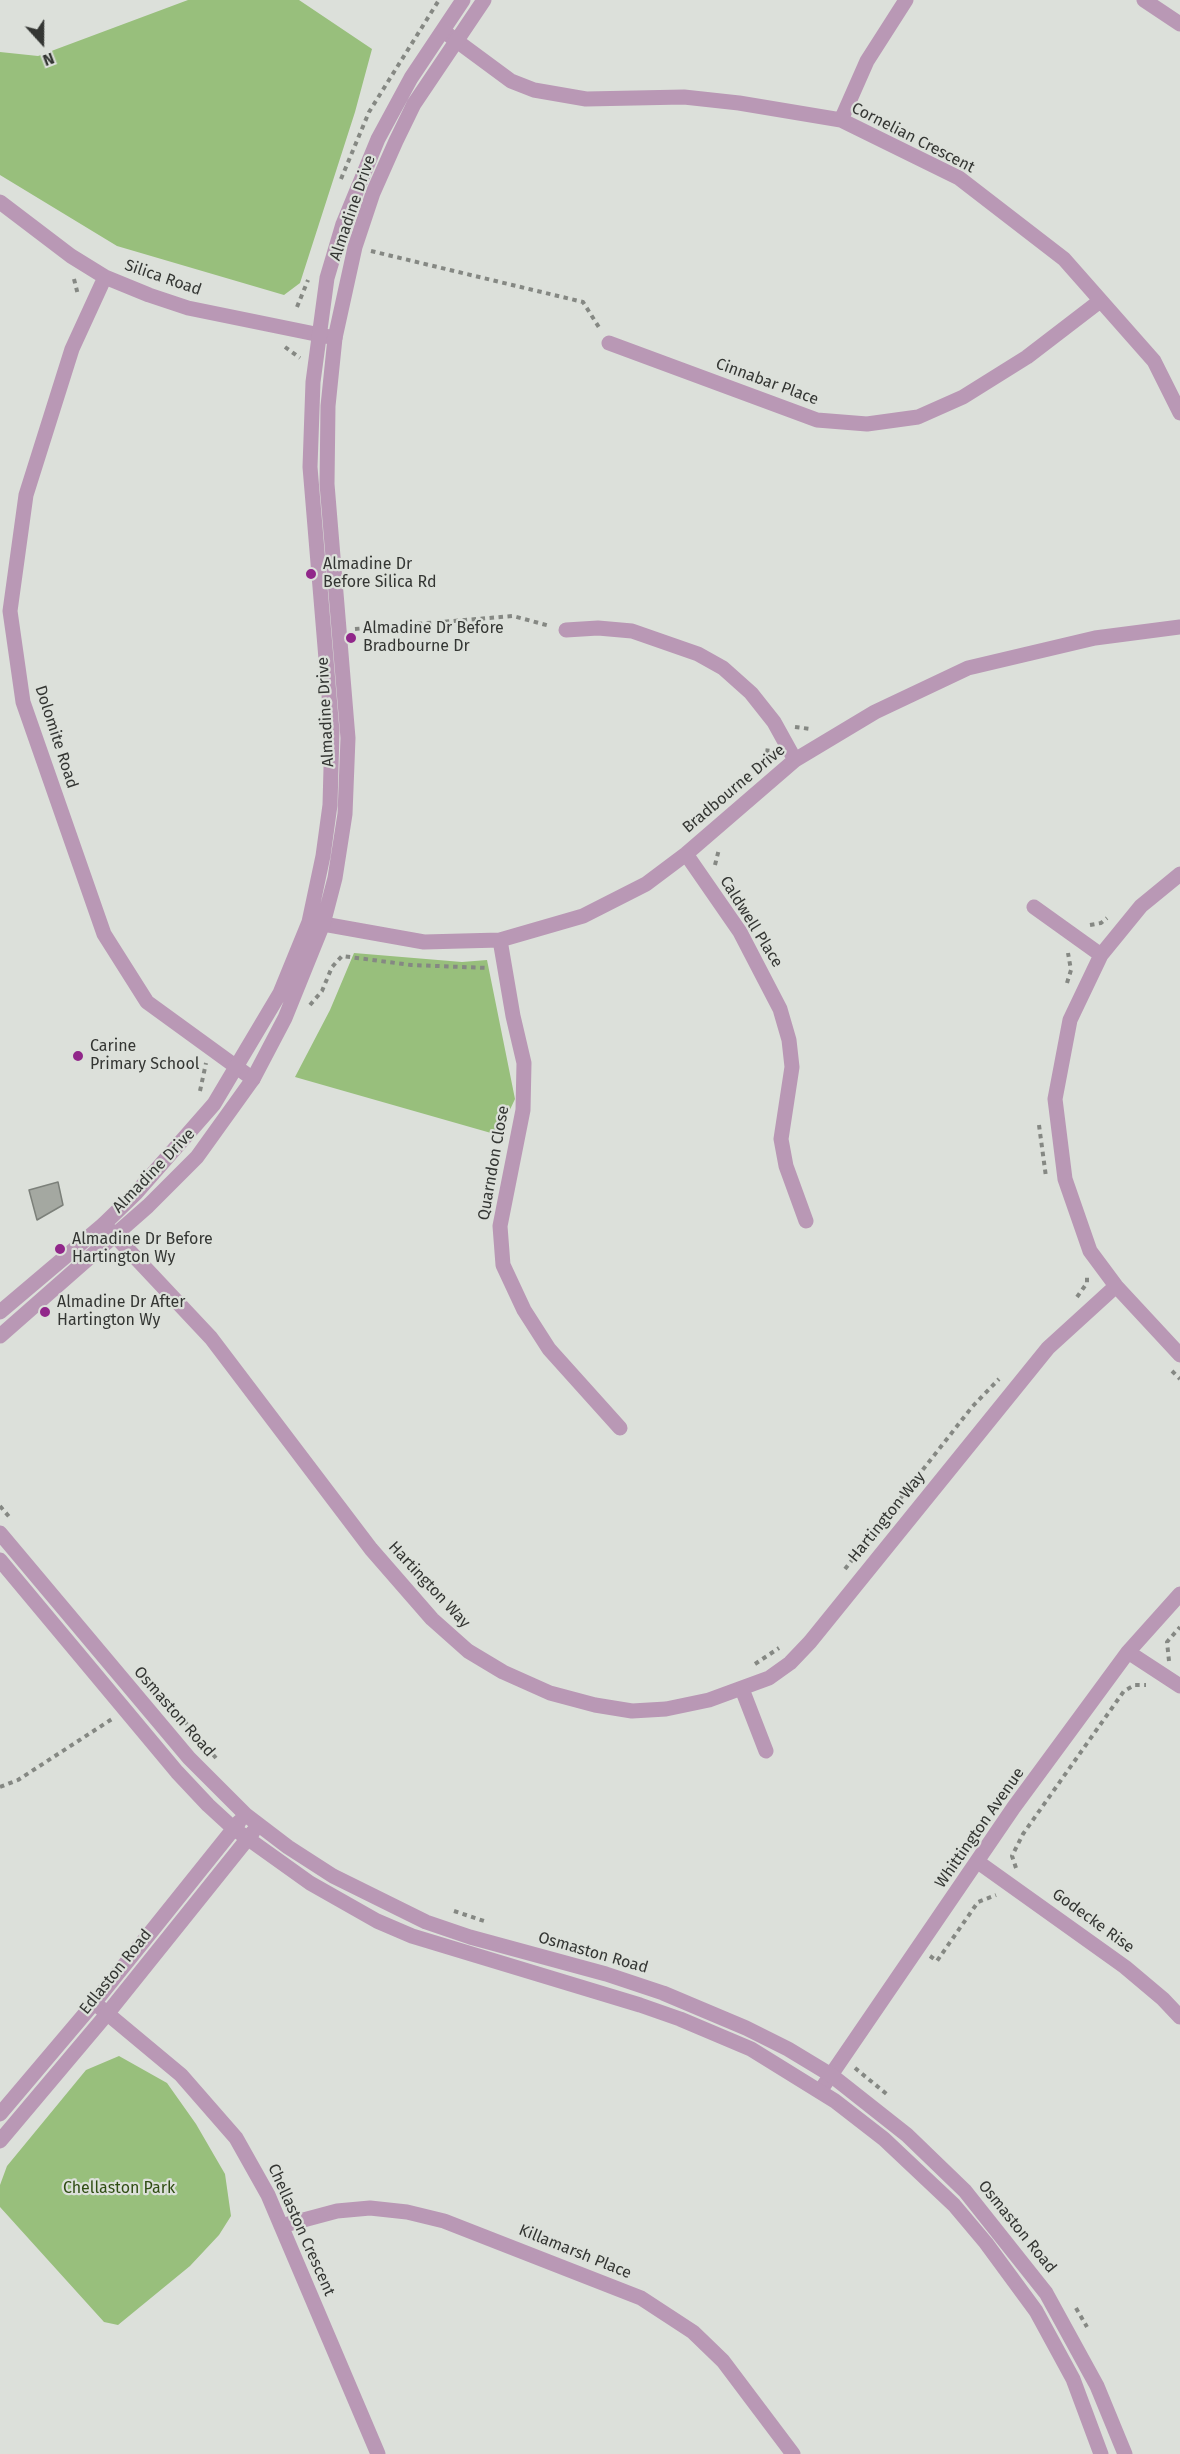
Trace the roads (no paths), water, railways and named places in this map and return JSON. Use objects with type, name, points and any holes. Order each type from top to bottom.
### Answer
[{"type":"street","name":"Almadine Drive","points":[[0,1336],[115,1237],[197,1157],[253,1079],[289,1008],[316,923],[330,806],[332,731],[310,467],[318,336],[327,278],[358,184],[392,112],[463,0]]},
{"type":"street","name":"Almadine Drive","points":[[0,1312],[104,1224],[186,1139],[238,1068],[316,923],[335,878],[345,814],[348,738],[327,484],[328,406],[335,338],[355,247],[373,193],[414,104],[484,0]]},
{"type":"street","points":[[841,120],[867,61],[906,0]]},
{"type":"street","points":[[1144,0],[1180,24]]},
{"type":"street","name":"Cornelian Crescent","points":[[442,30],[511,81],[554,95],[586,99],[684,97],[739,103],[841,120],[958,178],[1064,260],[1154,362],[1180,413]]},
{"type":"street","name":"Silica Road","points":[[0,202],[71,256],[105,277],[148,295],[188,308],[335,338]]},
{"type":"street","name":"Dolomite Road","points":[[105,277],[72,349],[26,495],[10,611],[23,702],[104,934],[147,1002],[253,1079]]},
{"type":"street","name":"Cinnabar Place","points":[[609,343],[817,420],[867,424],[918,417],[963,397],[1027,357],[1101,301]]},
{"type":"street","name":"Bradbourne Drive","points":[[316,923],[424,942],[500,940],[583,915],[646,884],[686,854],[795,759],[876,712],[968,668],[1095,638],[1180,627]]},
{"type":"street","points":[[566,630],[598,628],[632,631],[698,654],[723,668],[751,693],[774,722],[795,759]]},
{"type":"street","name":"Caldwell Place","points":[[686,854],[740,932],[780,1010],[789,1040],[792,1067],[781,1140],[786,1166],[806,1221]]},
{"type":"street","points":[[1180,874],[1141,906],[1101,955],[1070,1020],[1055,1099],[1065,1179],[1090,1251],[1116,1286],[1180,1355]]},
{"type":"street","points":[[1034,906],[1101,955]]},
{"type":"street","name":"Quarndon Close","points":[[500,940],[524,1063],[523,1110],[500,1226],[503,1265],[524,1310],[549,1349],[620,1428]]},
{"type":"street","name":"Hartington Way","points":[[104,1224],[211,1338],[371,1549],[432,1619],[468,1651],[503,1672],[550,1693],[595,1706],[632,1711],[677,1706],[742,1689],[769,1678],[790,1662],[810,1642],[1048,1348],[1116,1286]]},
{"type":"street","name":"Osmaston Road","points":[[0,1533],[189,1758],[252,1820],[333,1876],[426,1922],[471,1937],[606,1974],[663,1993],[788,2049],[831,2075],[941,2166],[1019,2256],[1046,2293],[1071,2335],[1097,2386],[1125,2454]]},
{"type":"street","name":"Osmaston Road","points":[[0,1560],[177,1772],[233,1827],[310,1884],[386,1925],[464,1954],[576,1985],[680,2019],[751,2049],[820,2091],[876,2133],[924,2174],[980,2235],[1011,2275],[1056,2344],[1084,2405],[1101,2454]]},
{"type":"street","name":"Whittington Avenue","points":[[820,2091],[1014,1807],[1128,1653],[1180,1594]]},
{"type":"street","points":[[1128,1653],[1180,1686]]},
{"type":"street","points":[[742,1689],[766,1752]]},
{"type":"street","name":"Edlaston Road","points":[[1,2112],[94,2004],[233,1827],[252,1820]]},
{"type":"street","name":"Edlaston Road","points":[[0,2141],[107,2014],[248,1839],[252,1820]]},
{"type":"street","name":"Godecke Rise","points":[[978,1862],[1125,1966],[1180,2017]]},
{"type":"street","name":"Chellaston Crescent","points":[[94,2004],[181,2074],[213,2110],[246,2156],[281,2226],[378,2454]]},
{"type":"street","points":[[1,2112],[15,2123]]},
{"type":"street","name":"Killamarsh Place","points":[[281,2226],[337,2211],[370,2208],[406,2212],[444,2221],[641,2298],[693,2332],[723,2361],[793,2454]]},
{"type":"place","name":"Almadine Dr Before Silica Rd","points":[[311,574]]},
{"type":"place","name":"Almadine Dr Before Bradbourne Dr","points":[[351,638]]},
{"type":"place","name":"Carine Primary School","points":[[78,1056]]},
{"type":"place","name":"Almadine Dr Before Hartington Wy","points":[[60,1249]]},
{"type":"place","name":"Almadine Dr After Hartington Wy","points":[[45,1312]]},
{"type":"park label","name":"Chellaston Park","points":[[119,2189]]}]
